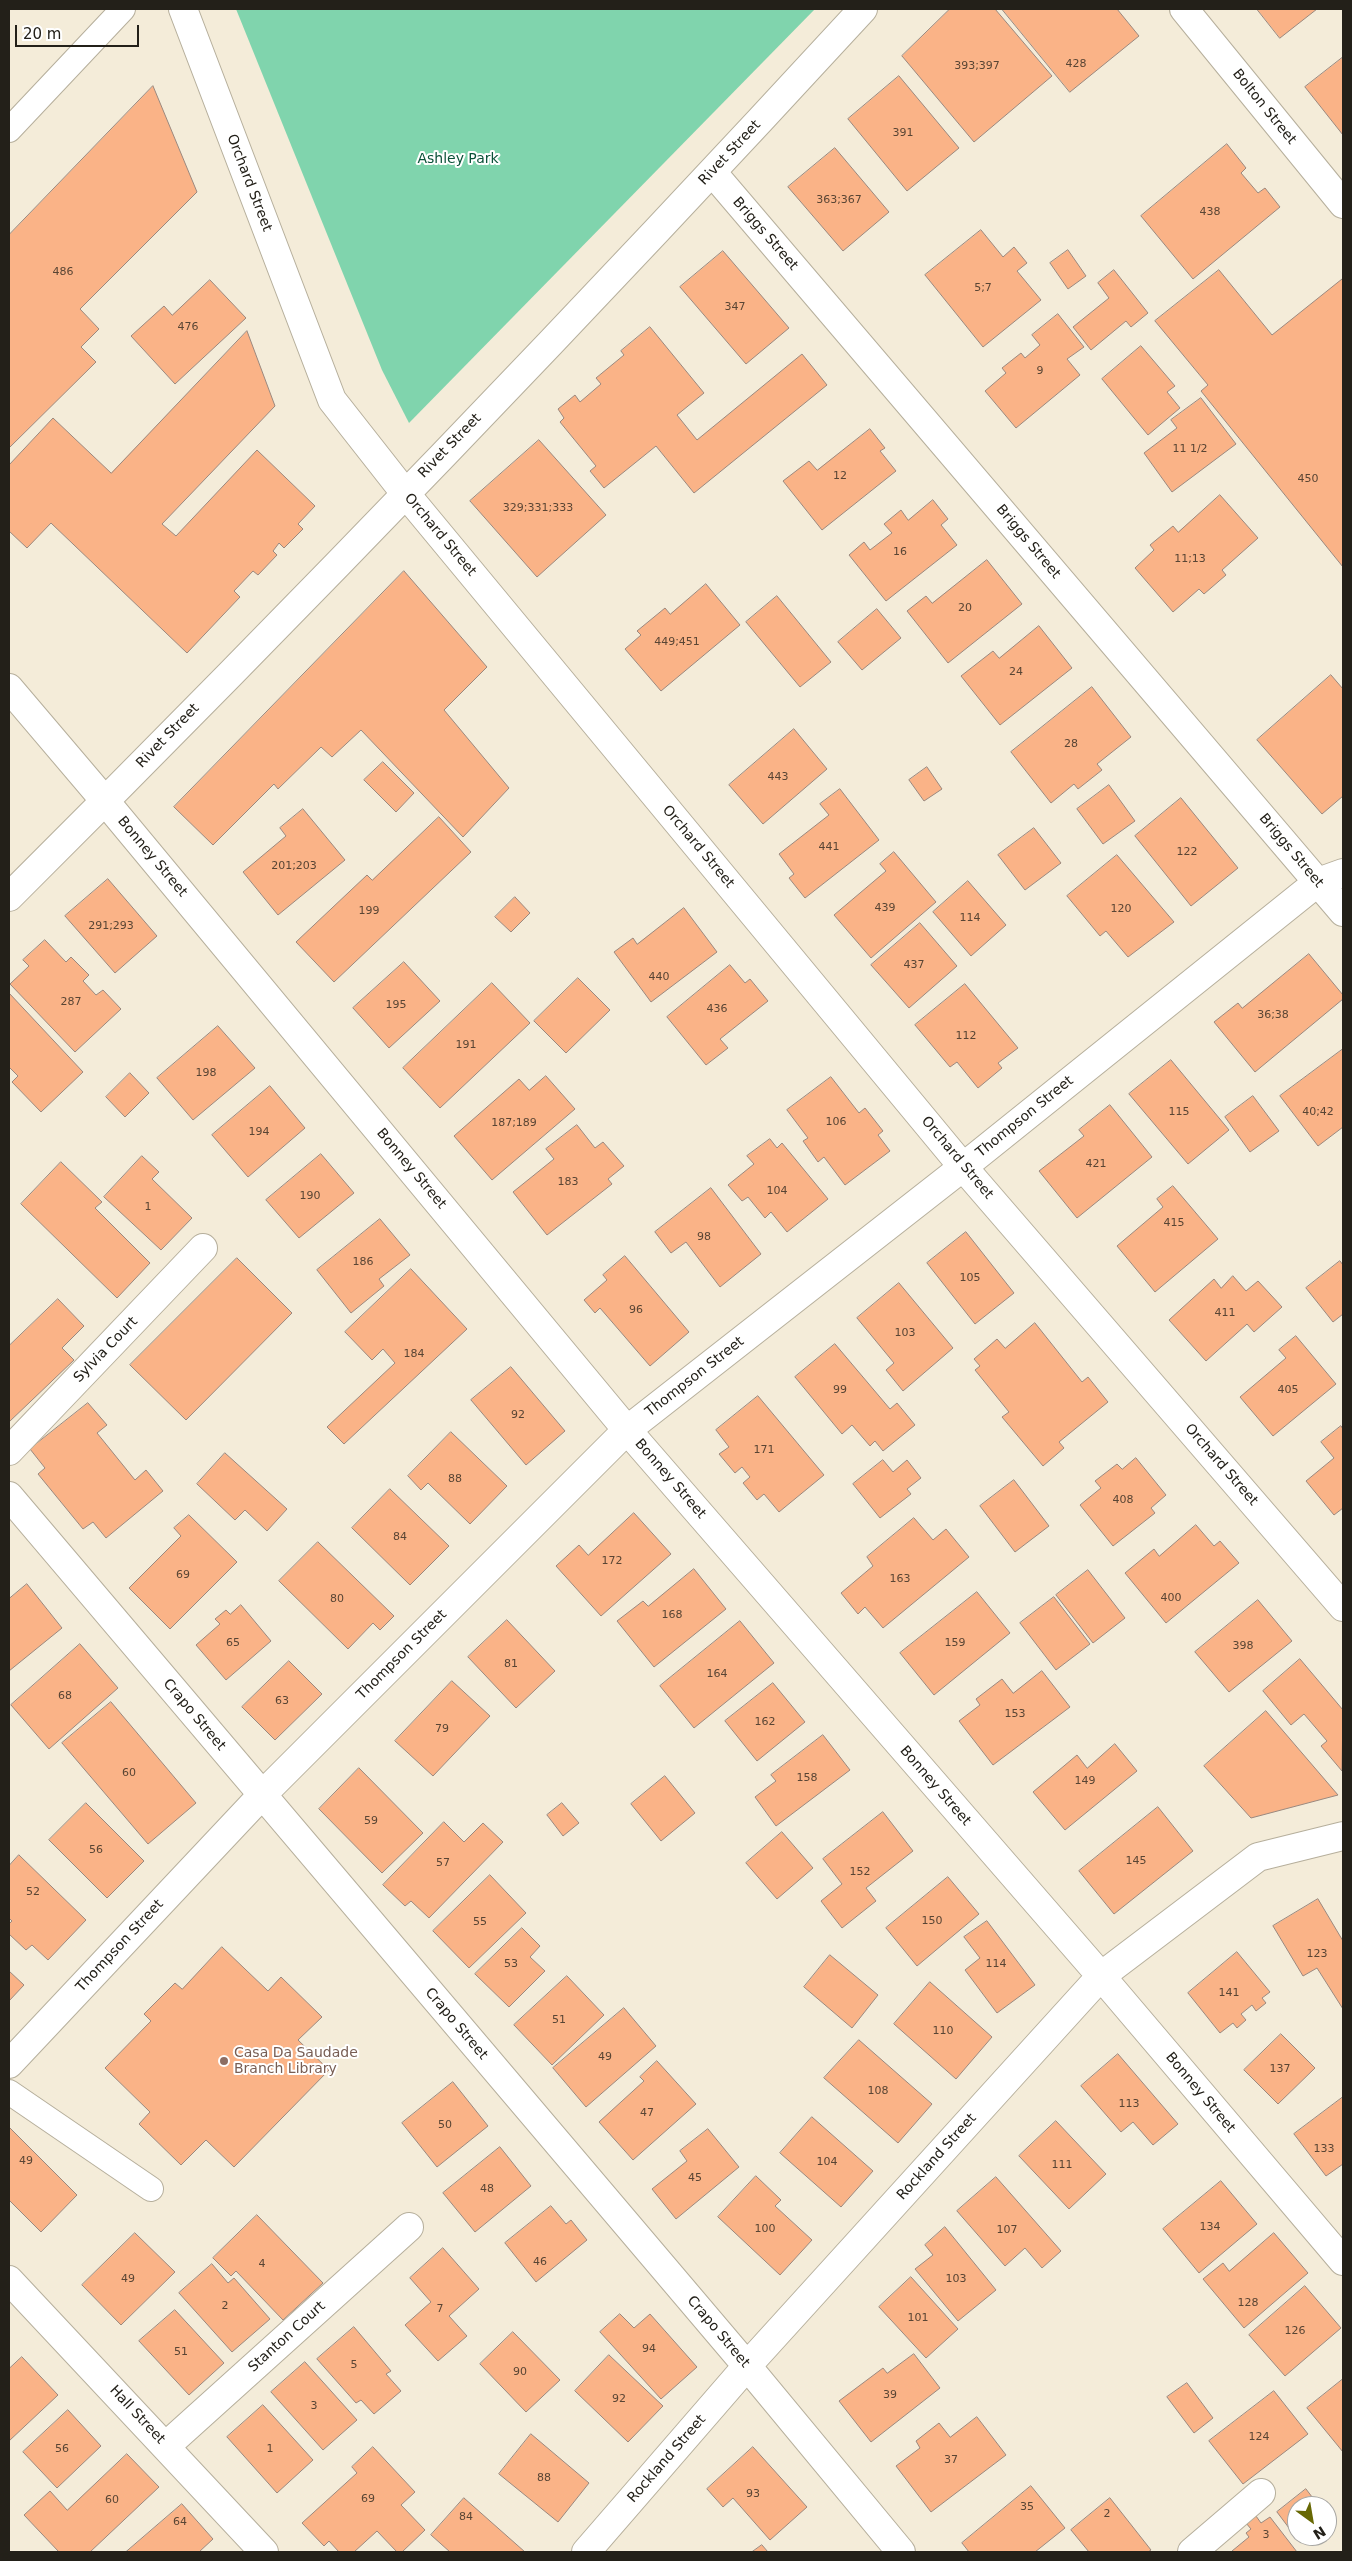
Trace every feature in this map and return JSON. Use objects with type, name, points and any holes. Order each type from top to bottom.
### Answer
[{"type":"street","name":"Orchard Street","points":[[183,9],[332,400],[405,493],[964,1167],[1343,1607]]},
{"type":"street","name":"Rivet Street","points":[[9,896],[105,801],[405,493],[713,172],[863,9]]},
{"type":"street","name":"Bolton Street","points":[[1184,9],[1343,204]]},
{"type":"street","name":"Briggs Street","points":[[713,172],[1343,912]]},
{"type":"street","name":"Bonney Street","points":[[9,688],[627,1430],[1100,1976],[1343,2261]]},
{"type":"street","name":"Thompson Street","points":[[9,2064],[262,1795],[627,1430],[964,1167],[1318,882],[1343,873]]},
{"type":"street","name":"Sylvia Court","points":[[9,1451],[203,1248]]},
{"type":"street","name":"Crapo Street","points":[[9,1496],[747,2366],[901,2552]]},
{"type":"street","name":"Rockland Street","points":[[586,2552],[747,2366],[1100,1976],[1258,1857],[1343,1836]]},
{"type":"street","name":"Stanton Court","points":[[166,2446],[409,2228]]},
{"type":"street","name":"Hall Street","points":[[9,2280],[264,2552]]},
{"type":"street","points":[[1192,2552],[1261,2493]]},
{"type":"lane","points":[[9,130],[123,9]]},
{"type":"lane","points":[[9,2092],[151,2189]]},
{"type":"green space","name":"Ashley Park","points":[[236,9],[815,9],[409,423],[382,370]]},
{"type":"building","points":[[950,9],[995,9],[1052,76],[974,142],[902,56]]},
{"type":"building","points":[[1002,9],[1117,9],[1139,36],[1070,92]]},
{"type":"building","points":[[1257,9],[1317,9],[1280,38]]},
{"type":"building","points":[[1342,58],[1343,60],[1343,135],[1305,87]]},
{"type":"building","points":[[899,76],[959,148],[907,191],[848,119]]},
{"type":"building","points":[[153,86],[197,192],[80,309],[99,329],[81,347],[96,362],[9,448],[9,235]]},
{"type":"building","points":[[1227,144],[1246,168],[1241,173],[1258,193],[1265,188],[1280,207],[1193,279],[1141,216]]},
{"type":"building","points":[[835,148],[889,212],[843,251],[788,187]]},
{"type":"building","points":[[981,230],[1003,257],[1014,247],[1027,263],[1017,271],[1041,300],[983,347],[925,275]]},
{"type":"building","points":[[1068,250],[1086,276],[1068,289],[1050,263]]},
{"type":"building","points":[[723,251],[789,328],[746,364],[680,287]]},
{"type":"building","points":[[1114,270],[1148,313],[1131,327],[1126,321],[1091,350],[1073,327],[1109,298],[1098,283]]},
{"type":"building","points":[[1219,270],[1272,335],[1342,279],[1343,281],[1343,567],[1201,391],[1208,385],[1155,321]]},
{"type":"building","points":[[210,280],[246,318],[175,384],[131,336],[164,306],[172,315]]},
{"type":"building","points":[[1058,314],[1084,347],[1067,359],[1080,375],[1016,428],[985,391],[1006,373],[1002,368],[1021,353],[1025,358],[1040,345],[1032,335]]},
{"type":"building","points":[[650,327],[704,393],[677,415],[697,440],[802,354],[827,385],[694,493],[656,446],[604,488],[590,471],[596,466],[560,422],[564,418],[558,409],[575,395],[580,402],[601,384],[596,378],[624,355],[621,351]]},
{"type":"building","points":[[247,331],[275,406],[162,524],[176,536],[257,450],[315,506],[298,524],[303,529],[284,548],[279,543],[273,551],[277,555],[258,575],[253,571],[234,591],[240,597],[187,653],[51,523],[27,548],[9,531],[9,465],[53,418],[111,473]]},
{"type":"building","points":[[1141,346],[1175,386],[1167,392],[1180,408],[1148,435],[1102,379]]},
{"type":"building","points":[[1201,398],[1236,444],[1172,492],[1144,453],[1177,428],[1171,420]]},
{"type":"building","points":[[870,429],[885,448],[880,451],[896,471],[822,530],[783,481],[809,461],[817,470]]},
{"type":"building","points":[[539,440],[606,515],[537,577],[470,501]]},
{"type":"building","points":[[1220,495],[1258,538],[1222,570],[1226,575],[1204,594],[1199,589],[1173,612],[1135,568],[1154,550],[1150,545],[1173,526],[1178,532]]},
{"type":"building","points":[[933,500],[948,519],[941,525],[957,545],[886,601],[849,555],[864,542],[870,550],[892,533],[884,524],[901,510],[908,520]]},
{"type":"building","points":[[987,560],[1022,604],[948,663],[907,611],[926,596],[932,603]]},
{"type":"building","points":[[404,571],[487,667],[444,710],[509,788],[463,837],[361,730],[332,757],[321,747],[278,789],[274,784],[213,845],[174,807]]},
{"type":"building","points":[[706,584],[740,625],[661,691],[625,649],[641,635],[637,631],[665,608],[670,614]]},
{"type":"building","points":[[777,596],[831,662],[800,687],[746,622]]},
{"type":"building","points":[[877,609],[901,638],[862,670],[838,642]]},
{"type":"building","points":[[1039,626],[1072,668],[1000,725],[961,676],[993,651],[999,658]]},
{"type":"building","points":[[1331,675],[1343,689],[1343,796],[1322,814],[1257,740]]},
{"type":"building","points":[[1092,687],[1131,737],[1097,764],[1102,770],[1078,789],[1074,784],[1051,803],[1011,752]]},
{"type":"building","points":[[794,729],[827,769],[763,824],[729,785]]},
{"type":"building","points":[[383,762],[414,793],[396,812],[364,780]]},
{"type":"building","points":[[927,767],[942,789],[924,801],[909,780]]},
{"type":"building","points":[[1109,785],[1135,821],[1103,844],[1077,809]]},
{"type":"building","points":[[840,789],[879,840],[805,898],[789,878],[794,874],[779,854],[829,815],[820,804]]},
{"type":"building","points":[[1181,798],[1238,868],[1191,906],[1135,836]]},
{"type":"building","points":[[303,809],[345,860],[278,915],[243,872],[286,836],[280,828]]},
{"type":"building","points":[[439,817],[471,852],[334,982],[296,942],[367,875],[372,880]]},
{"type":"building","points":[[1034,828],[1061,863],[1025,890],[998,855]]},
{"type":"building","points":[[894,852],[936,902],[871,958],[834,915],[886,871],[880,864]]},
{"type":"building","points":[[1117,855],[1174,922],[1128,957],[1106,931],[1100,936],[1067,896]]},
{"type":"building","points":[[108,879],[157,936],[115,973],[65,916]]},
{"type":"building","points":[[968,881],[1006,925],[971,956],[933,912]]},
{"type":"building","points":[[515,897],[530,913],[511,932],[495,917]]},
{"type":"building","points":[[684,908],[717,952],[651,1002],[614,952],[633,938],[637,944]]},
{"type":"building","points":[[920,923],[957,966],[909,1008],[871,965]]},
{"type":"building","points":[[45,940],[66,962],[71,957],[89,975],[83,981],[96,995],[103,990],[121,1009],[75,1052],[10,984],[29,966],[23,960]]},
{"type":"building","points":[[1309,954],[1343,995],[1343,999],[1255,1072],[1214,1022],[1238,1003],[1242,1008]]},
{"type":"building","points":[[404,962],[440,1001],[389,1048],[353,1008]]},
{"type":"building","points":[[730,965],[745,983],[750,979],[768,1001],[720,1039],[728,1048],[706,1065],[667,1017]]},
{"type":"building","points":[[578,978],[610,1010],[566,1053],[534,1021]]},
{"type":"building","points":[[492,983],[530,1023],[440,1108],[403,1068]]},
{"type":"building","points":[[965,984],[1018,1048],[998,1063],[1002,1068],[978,1088],[957,1062],[950,1067],[915,1025]]},
{"type":"building","points":[[9,993],[83,1072],[41,1112],[12,1082],[18,1076],[9,1067]]},
{"type":"building","points":[[218,1026],[255,1068],[193,1120],[157,1078]]},
{"type":"building","points":[[1343,1049],[1343,1127],[1318,1146],[1280,1096]]},
{"type":"building","points":[[1171,1060],[1229,1130],[1188,1164],[1129,1094]]},
{"type":"building","points":[[130,1073],[149,1093],[125,1117],[106,1097]]},
{"type":"building","points":[[546,1076],[575,1109],[492,1180],[454,1136],[519,1079],[529,1090]]},
{"type":"building","points":[[831,1077],[859,1113],[865,1108],[883,1131],[878,1135],[890,1151],[845,1185],[824,1157],[818,1162],[803,1141],[808,1138],[787,1110]]},
{"type":"building","points":[[270,1086],[305,1128],[248,1177],[212,1135]]},
{"type":"building","points":[[1253,1096],[1279,1131],[1250,1152],[1225,1117]]},
{"type":"building","points":[[1110,1105],[1152,1157],[1077,1218],[1039,1171],[1084,1136],[1079,1130]]},
{"type":"building","points":[[577,1125],[595,1148],[603,1142],[624,1166],[608,1179],[612,1184],[547,1235],[513,1192],[554,1159],[546,1149]]},
{"type":"building","points":[[770,1139],[777,1148],[782,1143],[828,1199],[787,1232],[771,1212],[765,1218],[748,1197],[742,1201],[728,1185],[754,1164],[747,1156]]},
{"type":"building","points":[[321,1154],[354,1193],[299,1238],[266,1200]]},
{"type":"building","points":[[142,1156],[159,1172],[152,1179],[192,1218],[161,1250],[104,1197]]},
{"type":"building","points":[[61,1162],[102,1202],[95,1208],[150,1263],[117,1298],[21,1204]]},
{"type":"building","points":[[1173,1186],[1218,1239],[1155,1292],[1117,1246],[1163,1207],[1157,1199]]},
{"type":"building","points":[[711,1188],[761,1254],[720,1287],[686,1242],[671,1253],[655,1232]]},
{"type":"building","points":[[380,1219],[410,1255],[379,1279],[384,1286],[351,1313],[317,1270]]},
{"type":"building","points":[[966,1232],[1014,1293],[975,1324],[927,1263]]},
{"type":"building","points":[[625,1256],[689,1332],[650,1366],[600,1308],[595,1313],[584,1300],[607,1280],[603,1275]]},
{"type":"building","points":[[237,1258],[292,1313],[186,1420],[130,1365]]},
{"type":"building","points":[[1340,1261],[1343,1265],[1343,1314],[1333,1322],[1306,1288]]},
{"type":"building","points":[[411,1269],[467,1329],[344,1444],[327,1427],[395,1363],[383,1349],[372,1360],[345,1332]]},
{"type":"building","points":[[1233,1276],[1246,1291],[1258,1281],[1282,1307],[1254,1332],[1247,1324],[1206,1361],[1169,1320],[1214,1279],[1221,1288]]},
{"type":"building","points":[[899,1283],[953,1348],[903,1391],[886,1370],[894,1363],[857,1318]]},
{"type":"building","points":[[58,1299],[84,1326],[62,1348],[74,1360],[9,1422],[9,1346]]},
{"type":"building","points":[[1035,1323],[1082,1382],[1088,1377],[1108,1402],[1059,1442],[1064,1448],[1043,1466],[1002,1417],[1009,1412],[975,1370],[980,1366],[974,1359],[997,1339],[1005,1348]]},
{"type":"building","points":[[1296,1336],[1336,1384],[1273,1436],[1240,1397],[1286,1358],[1279,1350]]},
{"type":"building","points":[[835,1344],[890,1409],[897,1403],[915,1425],[883,1451],[875,1441],[870,1446],[852,1425],[842,1434],[795,1377]]},
{"type":"building","points":[[511,1367],[565,1431],[526,1465],[471,1400]]},
{"type":"building","points":[[758,1396],[824,1475],[779,1512],[764,1494],[757,1500],[743,1483],[750,1477],[742,1467],[735,1473],[719,1454],[729,1447],[716,1430]]},
{"type":"building","points":[[88,1403],[107,1425],[97,1433],[135,1480],[146,1470],[163,1491],[106,1538],[93,1522],[83,1529],[38,1474],[45,1468],[30,1449]]},
{"type":"building","points":[[1341,1426],[1343,1429],[1343,1508],[1334,1515],[1306,1481],[1334,1458],[1321,1442]]},
{"type":"building","points":[[451,1432],[507,1486],[470,1524],[428,1483],[421,1490],[408,1476]]},
{"type":"building","points":[[225,1453],[287,1509],[267,1531],[245,1510],[235,1520],[197,1484]]},
{"type":"building","points":[[1136,1458],[1166,1495],[1151,1508],[1155,1513],[1113,1546],[1080,1505],[1101,1488],[1095,1481],[1117,1464],[1122,1469]]},
{"type":"building","points":[[883,1460],[893,1472],[907,1460],[921,1478],[907,1489],[911,1494],[880,1518],[853,1484]]},
{"type":"building","points":[[1014,1480],[1049,1526],[1015,1552],[980,1506]]},
{"type":"building","points":[[390,1489],[449,1546],[410,1585],[352,1528]]},
{"type":"building","points":[[634,1513],[671,1554],[601,1616],[556,1566],[579,1545],[588,1555]]},
{"type":"building","points":[[189,1515],[237,1562],[170,1629],[129,1588],[181,1536],[174,1528]]},
{"type":"building","points":[[914,1518],[933,1540],[946,1529],[969,1557],[883,1628],[865,1607],[858,1614],[841,1593],[873,1566],[867,1557]]},
{"type":"building","points":[[1196,1525],[1214,1546],[1220,1541],[1239,1563],[1166,1623],[1125,1573],[1154,1549],[1159,1556]]},
{"type":"building","points":[[318,1542],[394,1616],[380,1630],[373,1623],[348,1649],[279,1581]]},
{"type":"building","points":[[694,1569],[726,1609],[654,1667],[617,1621],[643,1601],[648,1606]]},
{"type":"building","points":[[1088,1570],[1125,1618],[1093,1643],[1056,1595]]},
{"type":"building","points":[[27,1584],[62,1628],[9,1671],[9,1599]]},
{"type":"building","points":[[977,1592],[1010,1633],[934,1695],[900,1653]]},
{"type":"building","points":[[1054,1597],[1090,1644],[1056,1670],[1020,1623]]},
{"type":"building","points":[[1258,1600],[1292,1641],[1229,1692],[1195,1652]]},
{"type":"building","points":[[241,1605],[271,1641],[226,1680],[196,1645],[220,1624],[215,1619],[226,1610],[230,1614]]},
{"type":"building","points":[[507,1620],[555,1671],[516,1708],[468,1657]]},
{"type":"building","points":[[740,1621],[774,1663],[694,1728],[660,1686]]},
{"type":"building","points":[[80,1644],[118,1688],[49,1749],[11,1705]]},
{"type":"building","points":[[1300,1659],[1343,1710],[1342,1771],[1321,1746],[1327,1741],[1304,1714],[1291,1725],[1263,1691]]},
{"type":"building","points":[[289,1661],[322,1694],[275,1740],[242,1707]]},
{"type":"building","points":[[1042,1671],[1070,1707],[993,1765],[959,1721],[980,1705],[976,1699],[1002,1679],[1013,1693]]},
{"type":"building","points":[[452,1681],[490,1716],[433,1776],[395,1741]]},
{"type":"building","points":[[773,1683],[805,1722],[757,1761],[725,1721]]},
{"type":"building","points":[[111,1702],[196,1803],[148,1844],[62,1743]]},
{"type":"building","points":[[1266,1711],[1338,1795],[1251,1818],[1204,1766]]},
{"type":"building","points":[[823,1735],[850,1770],[776,1826],[755,1797],[776,1781],[771,1775]]},
{"type":"building","points":[[1115,1744],[1137,1771],[1065,1830],[1033,1792],[1077,1755],[1087,1768]]},
{"type":"building","points":[[359,1768],[423,1833],[382,1873],[319,1809]]},
{"type":"building","points":[[665,1776],[695,1813],[661,1841],[631,1804]]},
{"type":"building","points":[[86,1803],[144,1861],[107,1898],[49,1840]]},
{"type":"building","points":[[562,1803],[579,1823],[563,1836],[547,1815]]},
{"type":"building","points":[[1158,1807],[1193,1851],[1114,1914],[1079,1871]]},
{"type":"building","points":[[883,1812],[913,1851],[866,1888],[876,1901],[842,1928],[821,1901],[842,1884],[823,1859]]},
{"type":"building","points":[[444,1822],[464,1842],[483,1823],[503,1842],[429,1918],[411,1901],[405,1906],[383,1885]]},
{"type":"building","points":[[782,1832],[813,1868],[777,1899],[746,1863]]},
{"type":"building","points":[[19,1855],[86,1920],[48,1960],[32,1945],[26,1950],[9,1934],[9,1924],[12,1921],[9,1918],[9,1866]]},
{"type":"building","points":[[490,1875],[526,1913],[469,1968],[433,1931]]},
{"type":"building","points":[[948,1877],[979,1914],[917,1966],[886,1928]]},
{"type":"building","points":[[1318,1899],[1343,1941],[1343,2009],[1317,1968],[1303,1976],[1273,1926]]},
{"type":"building","points":[[987,1921],[1035,1985],[997,2013],[965,1970],[980,1958],[964,1937]]},
{"type":"building","points":[[522,1928],[540,1946],[530,1957],[545,1971],[509,2007],[475,1974]]},
{"type":"building","points":[[222,1947],[268,1991],[281,1977],[322,2017],[298,2040],[329,2070],[234,2167],[206,2140],[181,2165],[139,2124],[150,2112],[105,2068],[151,2021],[144,2014],[175,1983],[182,1989]]},
{"type":"building","points":[[1237,1952],[1270,1992],[1262,1998],[1266,2003],[1256,2011],[1252,2005],[1241,2014],[1246,2020],[1237,2028],[1233,2023],[1220,2033],[1188,1993]]},
{"type":"building","points":[[830,1955],[878,1995],[852,2028],[804,1987]]},
{"type":"building","points":[[9,1971],[24,1985],[9,2001]]},
{"type":"building","points":[[567,1976],[604,2015],[552,2065],[514,2025]]},
{"type":"building","points":[[930,1982],[992,2037],[956,2079],[894,2024]]},
{"type":"building","points":[[624,2008],[656,2046],[586,2107],[553,2068]]},
{"type":"building","points":[[1281,2034],[1315,2068],[1278,2104],[1244,2070]]},
{"type":"building","points":[[859,2040],[932,2104],[898,2143],[824,2078]]},
{"type":"building","points":[[1118,2054],[1178,2124],[1153,2145],[1133,2122],[1121,2132],[1081,2086]]},
{"type":"building","points":[[657,2061],[696,2104],[633,2160],[599,2122],[644,2081],[640,2077]]},
{"type":"building","points":[[453,2082],[488,2126],[437,2167],[402,2123]]},
{"type":"building","points":[[1343,2097],[1343,2164],[1326,2176],[1294,2134]]},
{"type":"building","points":[[812,2117],[873,2171],[841,2207],[780,2153]]},
{"type":"building","points":[[1056,2121],[1106,2174],[1069,2209],[1019,2156]]},
{"type":"building","points":[[9,2127],[77,2195],[41,2232],[9,2200]]},
{"type":"building","points":[[708,2129],[739,2167],[676,2219],[652,2189],[687,2161],[680,2151]]},
{"type":"building","points":[[500,2147],[531,2186],[475,2232],[443,2193]]},
{"type":"building","points":[[756,2176],[781,2200],[775,2206],[812,2240],[780,2275],[718,2217]]},
{"type":"building","points":[[996,2177],[1061,2251],[1042,2268],[1025,2248],[1005,2266],[957,2211]]},
{"type":"building","points":[[1221,2181],[1257,2224],[1199,2273],[1163,2229]]},
{"type":"building","points":[[551,2206],[566,2224],[571,2220],[587,2240],[536,2282],[505,2243]]},
{"type":"building","points":[[257,2215],[323,2283],[283,2320],[236,2271],[231,2276],[213,2258]]},
{"type":"building","points":[[945,2227],[996,2290],[958,2321],[915,2269],[933,2255],[925,2245]]},
{"type":"building","points":[[135,2233],[175,2272],[121,2325],[82,2285]]},
{"type":"building","points":[[1274,2233],[1308,2273],[1244,2328],[1203,2279],[1223,2263],[1229,2271]]},
{"type":"building","points":[[443,2248],[479,2289],[449,2316],[467,2336],[438,2361],[405,2325],[431,2302],[410,2278]]},
{"type":"building","points":[[212,2264],[228,2283],[234,2278],[270,2319],[232,2352],[179,2293]]},
{"type":"building","points":[[911,2277],[958,2329],[926,2358],[879,2307]]},
{"type":"building","points":[[1305,2286],[1341,2328],[1285,2376],[1249,2335]]},
{"type":"building","points":[[175,2310],[224,2363],[189,2395],[139,2341]]},
{"type":"building","points":[[620,2314],[634,2328],[650,2314],[697,2367],[661,2399],[600,2332]]},
{"type":"building","points":[[354,2327],[391,2371],[386,2374],[401,2391],[374,2414],[361,2400],[356,2403],[317,2359]]},
{"type":"building","points":[[513,2332],[560,2380],[526,2412],[480,2364]]},
{"type":"building","points":[[914,2354],[940,2388],[871,2442],[839,2401],[883,2368],[887,2373]]},
{"type":"building","points":[[609,2355],[663,2406],[628,2442],[575,2391]]},
{"type":"building","points":[[22,2357],[58,2395],[9,2441],[9,2369]]},
{"type":"building","points":[[305,2362],[357,2420],[323,2450],[271,2392]]},
{"type":"building","points":[[1343,2379],[1343,2452],[1307,2408]]},
{"type":"building","points":[[1187,2383],[1213,2418],[1194,2433],[1167,2397]]},
{"type":"building","points":[[1274,2391],[1308,2434],[1243,2484],[1209,2441]]},
{"type":"building","points":[[263,2405],[313,2460],[277,2493],[227,2437]]},
{"type":"building","points":[[68,2410],[101,2446],[57,2488],[23,2452]]},
{"type":"building","points":[[977,2417],[1006,2455],[931,2512],[896,2466],[920,2448],[916,2441],[939,2423],[950,2437]]},
{"type":"building","points":[[531,2434],[589,2483],[558,2522],[499,2474]]},
{"type":"building","points":[[373,2447],[415,2492],[401,2505],[425,2530],[402,2552],[397,2552],[377,2531],[354,2552],[339,2552],[329,2541],[324,2546],[302,2523],[357,2473],[352,2467]]},
{"type":"building","points":[[753,2447],[807,2507],[770,2540],[733,2498],[723,2507],[707,2489]]},
{"type":"building","points":[[127,2454],[159,2487],[90,2552],[59,2552],[24,2515],[50,2491],[67,2510]]},
{"type":"building","points":[[1031,2486],[1065,2528],[1035,2552],[969,2552],[962,2543]]},
{"type":"building","points":[[1306,2489],[1311,2496],[1297,2496]]},
{"type":"building","points":[[464,2498],[525,2552],[450,2552],[431,2535]]},
{"type":"building","points":[[1110,2498],[1151,2550],[1148,2552],[1089,2552],[1071,2530]]},
{"type":"building","points":[[182,2504],[213,2539],[199,2552],[126,2552]]},
{"type":"building","points":[[1287,2504],[1287,2525],[1277,2512]]},
{"type":"building","points":[[1256,2516],[1261,2523],[1270,2517],[1287,2539],[1287,2546],[1292,2546],[1297,2552],[1233,2552],[1249,2537],[1246,2533],[1251,2529],[1246,2523]]},
{"type":"building","points":[[762,2545],[768,2552],[752,2552]]},
{"type":"place","name":"Casa Da Saudade Branch Library","points":[[224,2061]]}]
